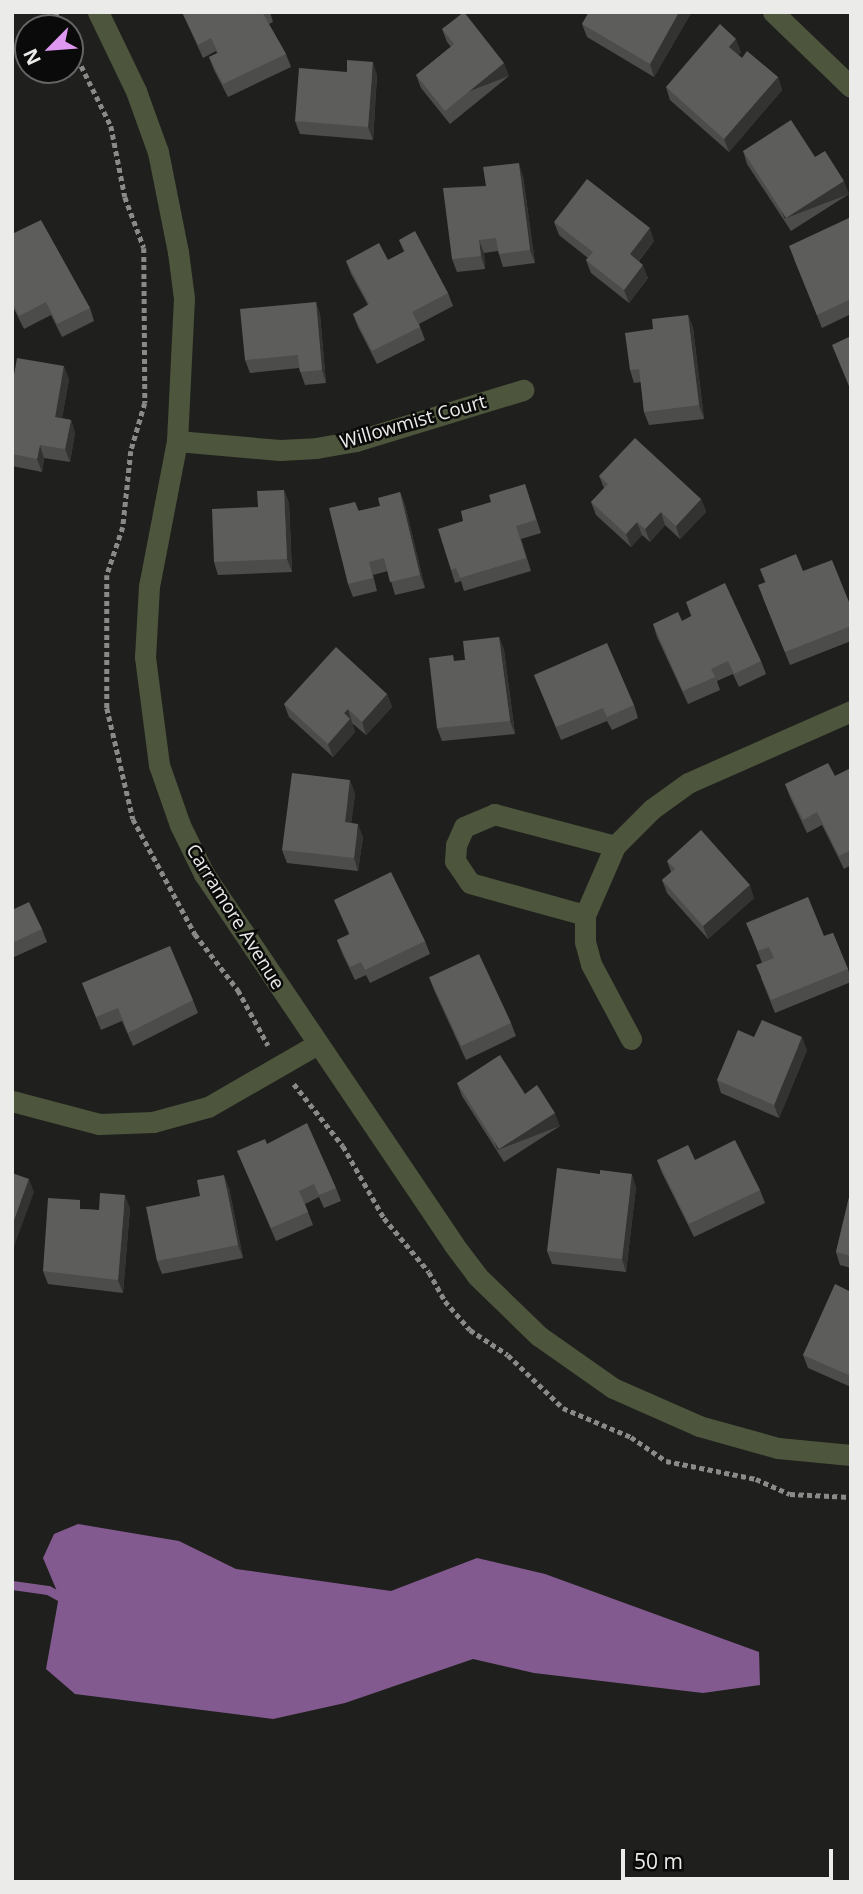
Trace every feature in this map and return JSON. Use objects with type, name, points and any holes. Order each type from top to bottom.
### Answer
[{"type":"street","name":"Carramore Avenue","points":[[98,12],[136,91],[170,203],[184,298],[177,440],[146,621],[147,696],[159,765],[180,825],[204,874],[316,1045],[477,1276],[558,1351],[613,1388],[699,1426],[778,1448],[851,1455]]},
{"type":"street","points":[[773,12],[851,87]]},
{"type":"street","name":"Willowmist Court","points":[[177,440],[280,450],[316,448],[380,435],[523,390]]},
{"type":"street","points":[[631,1039],[591,964],[585,915],[615,846],[652,809],[688,783],[851,710]]},
{"type":"street","points":[[585,915],[470,883],[454,861],[456,845],[464,827],[477,818],[494,814],[615,846]]},
{"type":"street","points":[[12,1101],[99,1124],[153,1122],[208,1107],[316,1045]]},
{"type":"shaded area","points":[[78,1524],[179,1541],[236,1569],[391,1591],[477,1558],[545,1574],[759,1652],[760,1685],[703,1693],[534,1673],[473,1659],[345,1703],[273,1719],[75,1694],[46,1669],[59,1596],[43,1558],[54,1534]]},
{"type":"building","points":[[182,12],[262,12],[286,54],[223,84],[209,57],[218,53],[211,38],[198,45]]},
{"type":"building","points":[[464,12],[504,63],[445,111],[416,75],[454,44],[442,29]]},
{"type":"building","points":[[589,12],[679,12],[650,64],[582,24]]},
{"type":"building","points":[[720,24],[736,39],[729,47],[742,58],[747,51],[778,77],[724,139],[666,87]]},
{"type":"building","points":[[347,60],[373,62],[368,127],[295,121],[299,68],[347,72]]},
{"type":"building","points":[[791,120],[815,157],[825,151],[844,181],[786,218],[743,151]]},
{"type":"building","points":[[519,163],[530,250],[499,254],[496,238],[479,240],[481,256],[452,259],[443,188],[486,186],[483,167]]},
{"type":"building","points":[[587,179],[650,228],[630,254],[643,265],[624,290],[586,260],[593,252],[554,222]]},
{"type":"building","points":[[851,217],[851,299],[817,315],[789,246]]},
{"type":"building","points":[[41,220],[90,308],[57,324],[46,302],[19,316],[12,302],[12,234]]},
{"type":"building","points":[[415,231],[448,293],[412,312],[420,327],[372,351],[353,314],[369,304],[346,261],[379,243],[388,260],[405,251],[399,240]]},
{"type":"building","points":[[316,302],[322,370],[300,372],[298,355],[245,360],[240,309]]},
{"type":"building","points":[[688,315],[699,405],[644,412],[639,369],[630,370],[625,333],[653,329],[652,319]]},
{"type":"building","points":[[851,336],[851,391],[832,345]]},
{"type":"building","points":[[17,358],[64,366],[55,417],[71,420],[65,449],[40,445],[37,459],[12,454],[12,386]]},
{"type":"building","points":[[635,438],[701,499],[676,526],[661,512],[645,529],[637,522],[626,534],[591,502],[608,484],[599,476]]},
{"type":"building","points":[[525,484],[536,520],[516,526],[526,558],[460,578],[456,568],[451,570],[438,529],[463,521],[461,511],[491,502],[489,495]]},
{"type":"building","points":[[284,490],[287,559],[214,562],[212,509],[258,507],[257,491]]},
{"type":"building","points":[[400,492],[420,575],[390,582],[384,558],[369,562],[373,578],[348,584],[329,508],[355,502],[358,511],[380,506],[378,498]]},
{"type":"building","points":[[796,554],[803,571],[832,560],[851,607],[851,626],[785,652],[758,585],[766,582],[760,569]]},
{"type":"building","points":[[725,583],[761,661],[734,674],[728,661],[711,669],[715,677],[683,691],[653,624],[678,612],[682,621],[692,616],[686,602]]},
{"type":"building","points":[[499,637],[510,721],[437,728],[429,658],[453,655],[454,661],[465,660],[463,641]]},
{"type":"building","points":[[607,643],[634,705],[607,717],[603,708],[556,727],[534,675]]},
{"type":"building","points":[[336,647],[387,694],[362,722],[348,709],[344,713],[350,719],[328,744],[284,704]]},
{"type":"building","points":[[828,763],[835,776],[851,768],[851,850],[839,856],[817,812],[803,820],[785,784]]},
{"type":"building","points":[[292,773],[350,780],[345,822],[358,824],[354,858],[282,850]]},
{"type":"building","points":[[701,830],[750,885],[703,926],[662,880],[675,869],[667,861]]},
{"type":"building","points":[[391,872],[425,941],[365,970],[361,962],[350,967],[337,940],[350,934],[334,900]]},
{"type":"building","points":[[808,897],[824,936],[833,933],[848,969],[771,1000],[756,965],[774,958],[769,947],[758,951],[746,923]]},
{"type":"building","points":[[29,902],[42,929],[12,943],[12,910]]},
{"type":"building","points":[[170,946],[193,1000],[128,1033],[118,1008],[96,1017],[82,983]]},
{"type":"building","points":[[479,954],[511,1023],[461,1046],[429,977]]},
{"type":"building","points":[[762,1020],[802,1037],[774,1105],[717,1080],[738,1030],[754,1037]]},
{"type":"building","points":[[500,1055],[525,1094],[537,1085],[555,1113],[499,1149],[457,1083]]},
{"type":"building","points":[[307,1123],[336,1188],[319,1195],[314,1184],[299,1191],[308,1212],[271,1228],[237,1151],[265,1139],[267,1144]]},
{"type":"building","points":[[735,1140],[760,1190],[689,1224],[657,1160],[688,1145],[695,1160]]},
{"type":"building","points":[[557,1168],[600,1174],[600,1170],[632,1174],[622,1259],[547,1251]]},
{"type":"building","points":[[12,1173],[29,1179],[12,1226]]},
{"type":"building","points":[[224,1175],[238,1245],[157,1261],[146,1207],[200,1196],[197,1180]]},
{"type":"building","points":[[851,1189],[851,1256],[836,1252]]},
{"type":"building","points":[[100,1193],[125,1195],[118,1280],[43,1271],[48,1198],[80,1200],[80,1209],[99,1210]]},
{"type":"building","points":[[835,1284],[851,1292],[851,1376],[803,1355]]},
{"type":"waterway","points":[[12,1585],[48,1590],[59,1596]]}]
